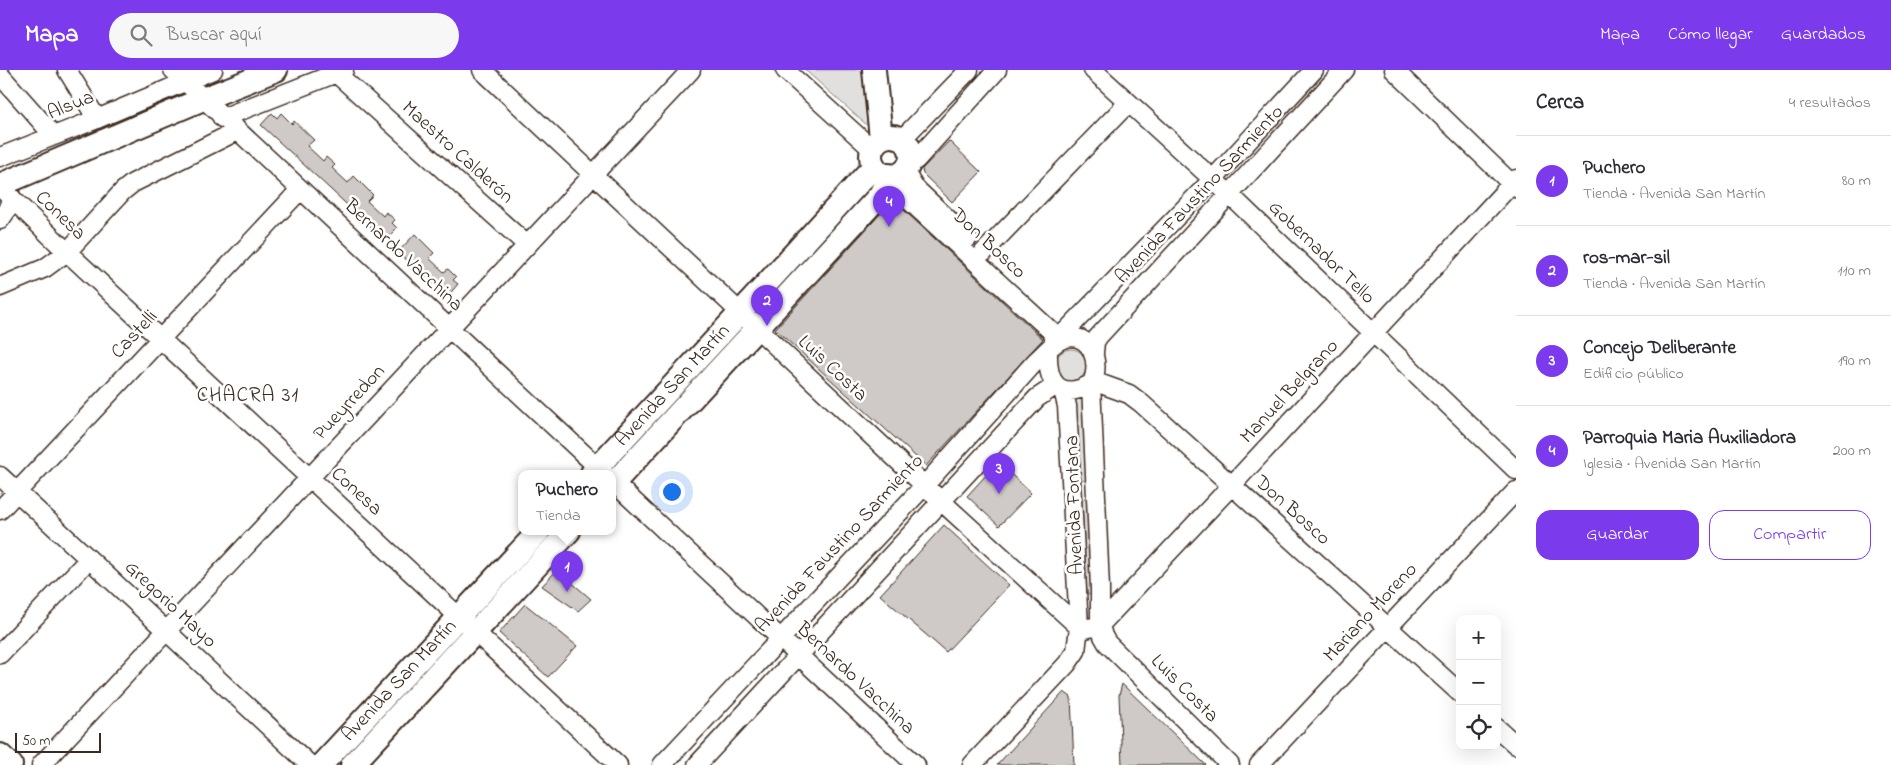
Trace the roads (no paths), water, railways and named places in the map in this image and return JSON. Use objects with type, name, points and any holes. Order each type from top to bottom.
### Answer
[{"type":"main road","points":[[4,190],[203,99],[276,70]]},
{"type":"main road","points":[[874,70],[891,158]]},
{"type":"main road","points":[[886,70],[893,118],[891,158]]},
{"type":"main road","name":"Avenida San Martín","points":[[611,470],[740,313],[891,158]]},
{"type":"main road","name":"Avenida San Martín","points":[[612,470],[757,329],[880,195],[891,158]]},
{"type":"main road","name":"Avenida San Martín","points":[[321,765],[535,535]]},
{"type":"main road","name":"Avenida San Martín","points":[[352,765],[566,535]]},
{"type":"main road","points":[[0,755],[10,765]]},
{"type":"street","points":[[67,70],[97,119]]},
{"type":"street","name":"Alsua","points":[[0,157],[97,119],[179,76],[212,70]]},
{"type":"street","name":"Luis Costa","points":[[482,70],[940,500],[1103,636],[1107,643],[1230,765]]},
{"type":"street","name":"Pueyrredon","points":[[41,765],[691,70]]},
{"type":"street","name":"Don Bosco","points":[[785,70],[891,158],[914,187],[983,253],[1060,341]]},
{"type":"street","name":"Avenida San Martín","points":[[891,158],[968,70]]},
{"type":"street","name":"Avenida San Martín","points":[[891,158],[917,159],[997,70]]},
{"type":"street","name":"Gobernador Tello","points":[[1093,70],[1230,195],[1516,470]]},
{"type":"street","name":"Avenida Faustino Sarmiento","points":[[662,765],[924,485],[1036,361],[1060,341],[1314,70]]},
{"type":"street","name":"Avenida Faustino Sarmiento","points":[[1092,383],[1095,367],[1095,342],[1098,337],[1344,70]]},
{"type":"street","points":[[1394,70],[1515,184]]},
{"type":"street","points":[[222,118],[340,72]]},
{"type":"street","name":"Maestro Calderón","points":[[340,72],[528,245]]},
{"type":"street","points":[[0,75],[54,136]]},
{"type":"street","name":"Bernardo Vacchina","points":[[179,76],[598,470]]},
{"type":"street","points":[[983,253],[1128,103]]},
{"type":"street","points":[[0,287],[45,268],[67,252],[123,191],[133,183],[237,132]]},
{"type":"street","name":"Don Bosco","points":[[891,158],[896,187],[901,193],[1060,341]]},
{"type":"street","name":"Manuel Belgrano","points":[[1090,626],[1232,485],[1515,184]]},
{"type":"street","points":[[0,220],[7,210],[4,190]]},
{"type":"street","name":"Conesa","points":[[4,190],[67,252],[618,765]]},
{"type":"street","name":"Castelli","points":[[0,510],[300,190]]},
{"type":"street","points":[[1059,388],[1049,373],[1060,341],[1080,338],[1087,343],[1094,353]]},
{"type":"street","points":[[697,765],[1036,398],[1059,388],[1077,390],[1092,383]]},
{"type":"street","name":"Don Bosco","points":[[1092,383],[1129,394],[1141,403],[1456,689]]},
{"type":"street","name":"Avenida Fontana","points":[[1090,626],[1100,588],[1092,383]]},
{"type":"street","name":"Avenida Fontana","points":[[1059,388],[1067,406],[1090,626]]},
{"type":"street","name":"Gregorio Mayo","points":[[0,476],[310,765]]},
{"type":"street","name":"Bernardo Vacchina","points":[[616,487],[916,765]]},
{"type":"street","name":"Mariano Moreno","points":[[1259,765],[1516,491]]},
{"type":"street","points":[[0,654],[89,559]]},
{"type":"street","points":[[972,765],[1067,664],[1090,626]]},
{"type":"street","points":[[1501,732],[1516,745]]},
{"type":"place","name":"Parroquia Maria Auxiliadora","points":[[889,227]]},
{"type":"place","name":"ros-mar-sil","points":[[767,326]]},
{"type":"place","name":"Concejo Deliberante","points":[[999,494]]},
{"type":"place","name":"Puchero","points":[[567,592]]},
{"type":"district","name":"CHACRA 31","points":[[248,396]]}]
